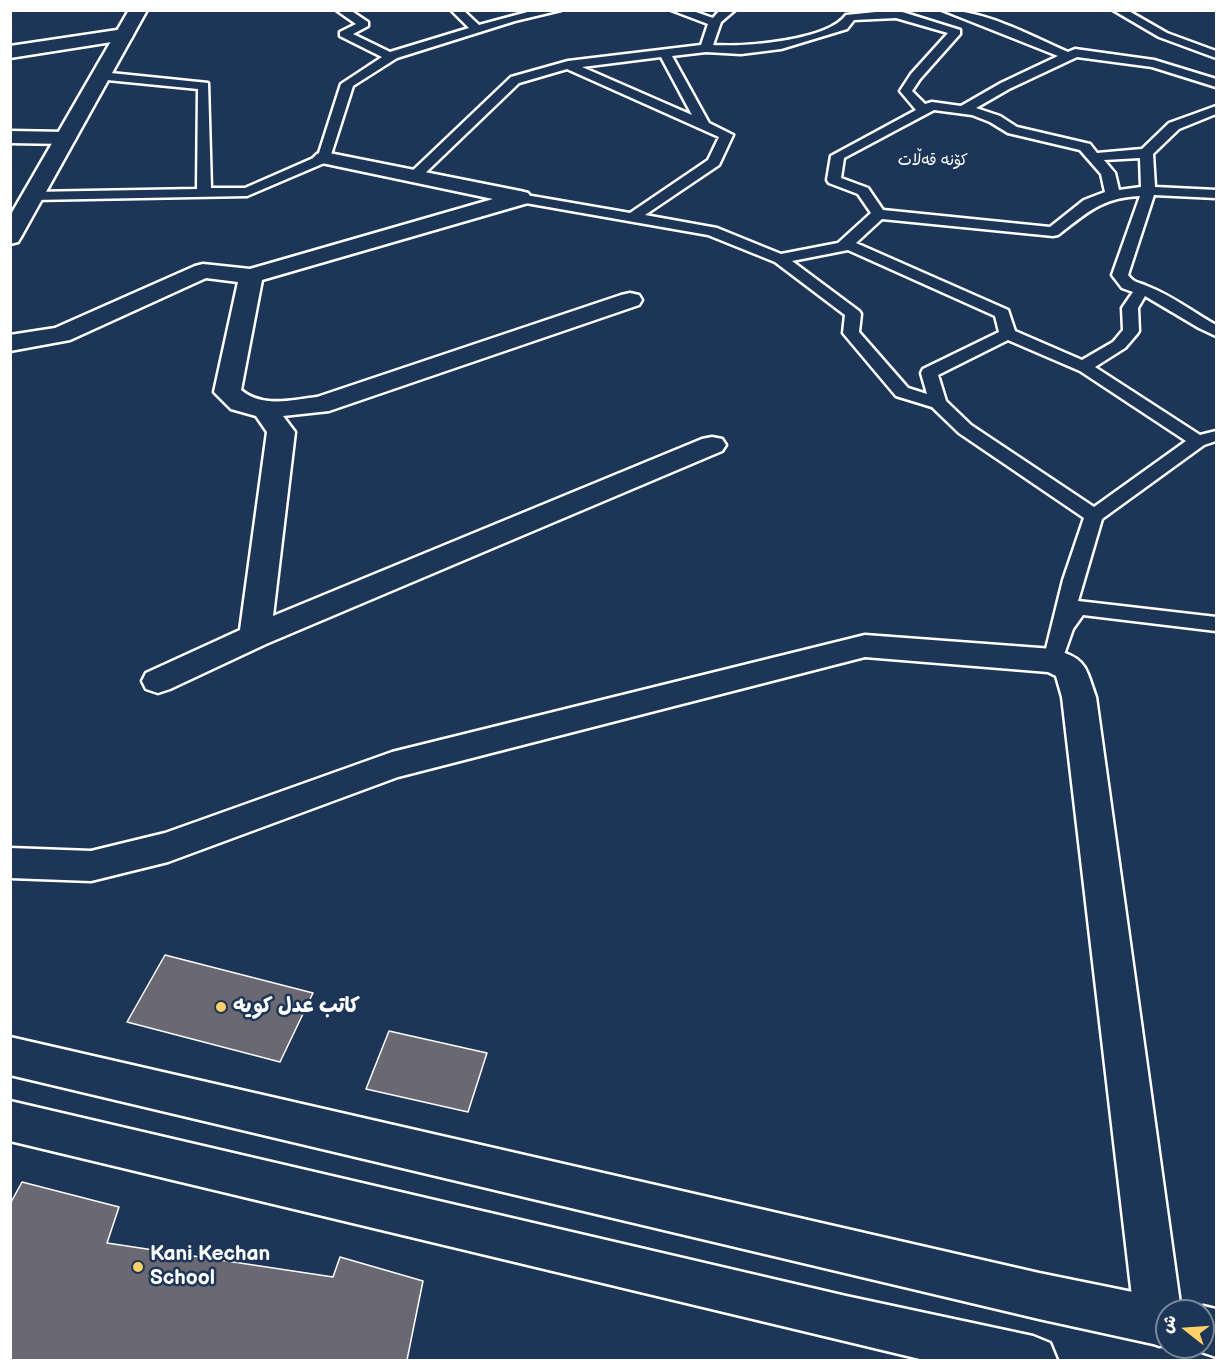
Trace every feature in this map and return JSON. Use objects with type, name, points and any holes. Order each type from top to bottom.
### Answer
[{"type":"street","points":[[10,237],[138,10]]},
{"type":"street","points":[[10,52],[124,35]]},
{"type":"street","points":[[10,137],[66,138]]},
{"type":"street","points":[[324,158],[520,198]]},
{"type":"street","points":[[10,343],[61,334],[203,272],[251,276],[520,198]]},
{"type":"street","points":[[251,276],[227,392],[231,398],[240,403],[265,410],[320,405],[630,300]]},
{"type":"street","points":[[255,636],[281,432],[265,410]]},
{"type":"street","points":[[158,681],[255,636],[711,445]]},
{"type":"street","points":[[10,863],[91,866],[168,848],[392,765],[865,646],[1053,662],[1070,669],[1079,697],[1172,1299]]},
{"type":"street","points":[[10,1056],[1027,1293],[1155,1320]]},
{"type":"street","points":[[10,1121],[846,1320],[1033,1360]]},
{"type":"lane","points":[[341,10],[364,24],[344,34],[391,57]]},
{"type":"lane","points":[[458,10],[456,11],[477,29]]},
{"type":"lane","points":[[33,196],[247,192],[324,158],[347,84],[391,57],[513,18],[556,10]]},
{"type":"lane","points":[[676,10],[715,22]]},
{"type":"lane","points":[[706,48],[717,18],[730,10]]},
{"type":"lane","points":[[947,10],[1003,29],[1068,56]]},
{"type":"lane","points":[[1118,10],[1163,35],[1216,55]]},
{"type":"lane","points":[[413,177],[515,80],[568,65],[706,48],[741,50],[781,45],[843,27],[850,17],[892,12],[956,32],[915,77],[906,91],[918,106],[926,110]]},
{"type":"lane","points":[[664,53],[704,125]]},
{"type":"lane","points":[[963,110],[1005,86],[1075,53],[1154,64],[1216,83]]},
{"type":"lane","points":[[568,65],[726,135],[714,162],[633,217]]},
{"type":"lane","points":[[101,76],[204,86],[204,193]]},
{"type":"lane","points":[[879,214],[863,191],[834,180],[838,156],[932,106],[975,111],[995,119],[1012,130],[1084,147],[1108,173],[1113,196]]},
{"type":"lane","points":[[1094,157],[1146,153],[1174,126],[1216,110]]},
{"type":"lane","points":[[1146,153],[1148,192],[1120,275],[1127,285],[1142,289],[1178,307],[1216,331]]},
{"type":"lane","points":[[780,259],[846,244],[879,214],[1053,232],[1090,202],[1126,192],[1216,194]]},
{"type":"lane","points":[[520,198],[712,231],[780,259],[853,314],[851,333],[903,392],[938,403],[965,429],[1094,516]]},
{"type":"lane","points":[[846,244],[1002,313],[1008,334]]},
{"type":"lane","points":[[1086,368],[1090,361],[1119,345],[1131,331],[1130,308],[1142,289]]},
{"type":"lane","points":[[1008,334],[1086,368],[1198,441]]},
{"type":"lane","points":[[938,403],[930,373],[1008,334]]},
{"type":"lane","points":[[1053,662],[1073,580],[1094,516],[1198,441],[1216,436]]},
{"type":"lane","points":[[1063,627],[1078,608],[1216,624]]},
{"type":"building","name":"كاتب عدل كويه","points":[[165,955],[313,993],[280,1062],[127,1022]]},
{"type":"building","name":"كاتب عدل كويه","points":[[389,1031],[487,1053],[468,1112],[366,1089]]},
{"type":"building","name":"Kani Kechan School","points":[[22,1182],[119,1207],[107,1243],[333,1277],[340,1257],[423,1281],[407,1360],[10,1360],[10,1204]]},
{"type":"place","name":"كاتب عدل كويه","points":[[221,1007]]},
{"type":"place","name":"Kani Kechan School","points":[[138,1267]]},
{"type":"district","name":"کۆنە قەڵات","points":[[933,161]]}]
